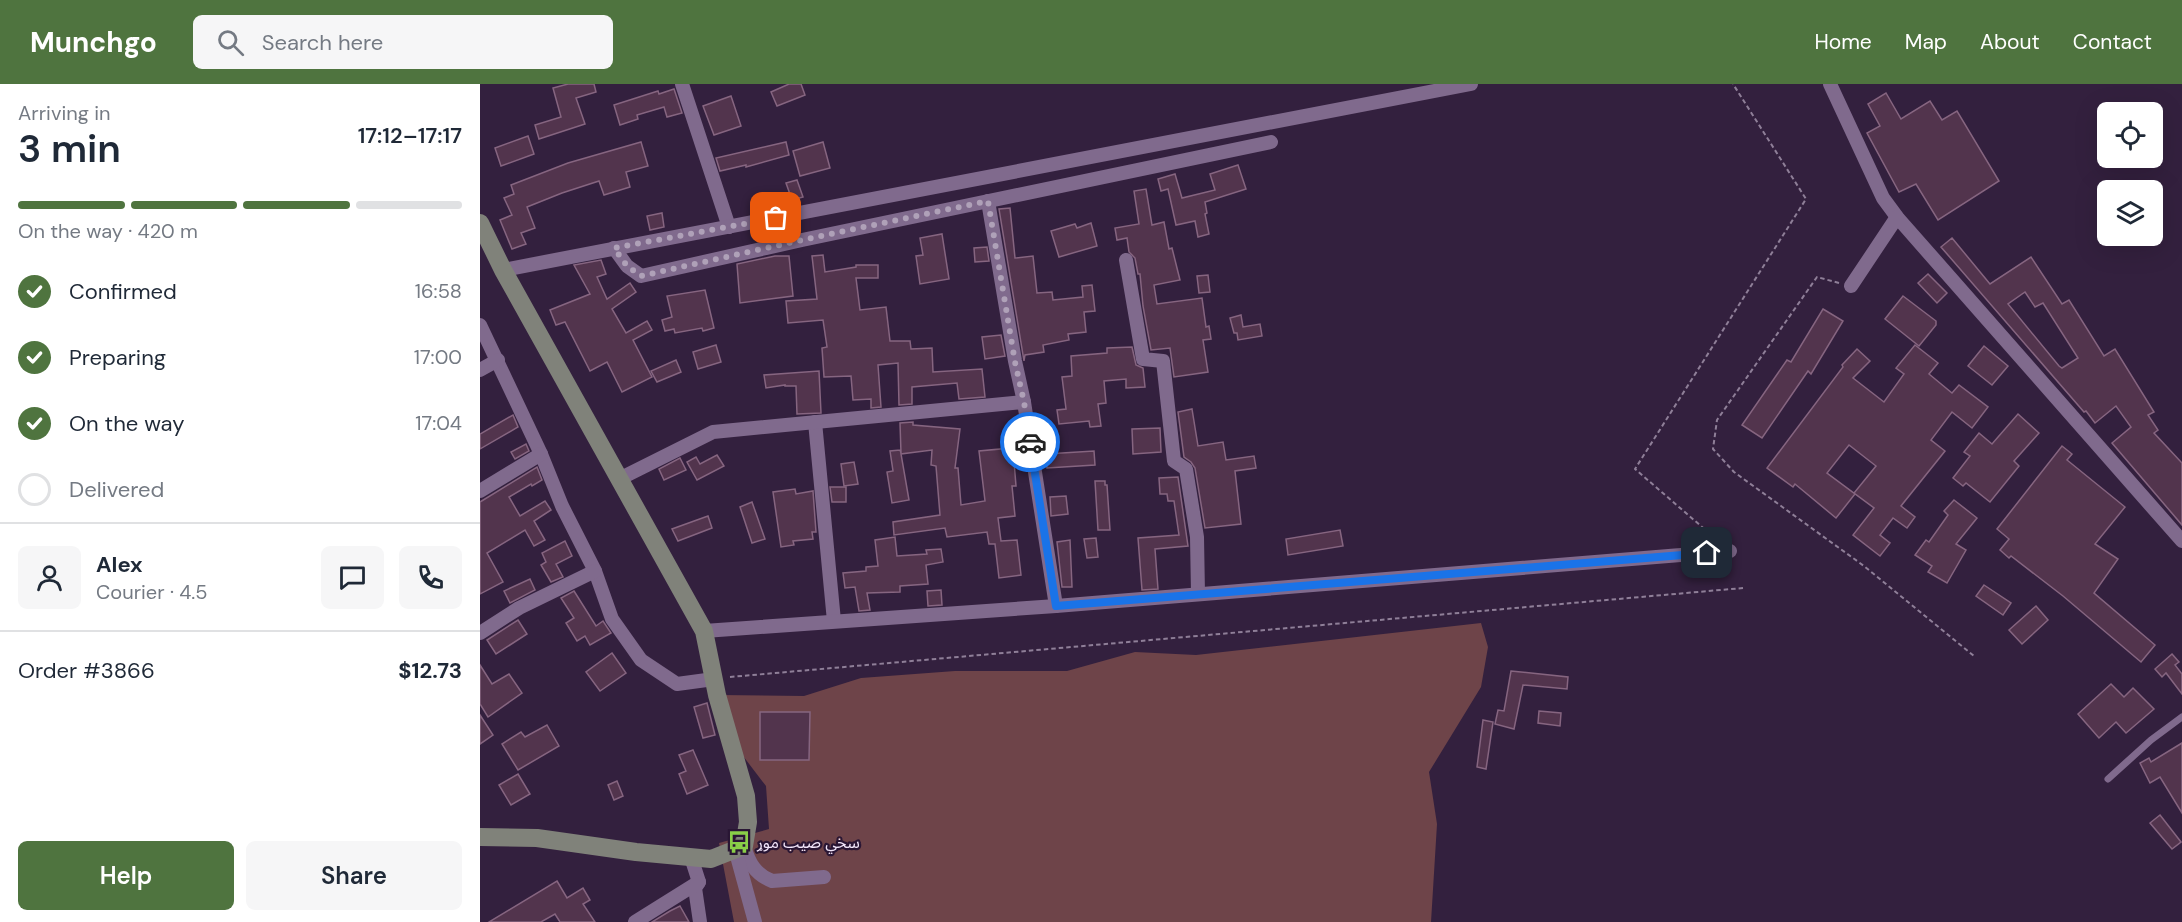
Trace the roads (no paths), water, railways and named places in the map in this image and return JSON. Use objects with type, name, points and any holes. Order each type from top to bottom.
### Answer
[{"type":"street","points":[[681,84],[729,227]]},
{"type":"street","points":[[503,270],[1471,84]]},
{"type":"street","points":[[1830,84],[1883,198],[1897,217],[2182,542]]},
{"type":"street","points":[[614,248],[627,266],[641,276],[1271,142]]},
{"type":"street","points":[[988,201],[1015,362],[1024,402],[1056,606]]},
{"type":"street","points":[[1851,286],[1897,217]]},
{"type":"street","points":[[480,224],[503,270],[621,478],[704,631],[714,679],[746,796],[748,822],[739,847],[755,922]]},
{"type":"street","points":[[1126,260],[1143,359],[1163,361],[1174,461],[1186,469],[1197,537],[1198,594]]},
{"type":"street","points":[[480,325],[541,454],[562,506],[595,571],[612,619],[641,660],[677,684],[714,679]]},
{"type":"street","points":[[480,370],[498,360]]},
{"type":"street","points":[[621,478],[713,432],[1024,402]]},
{"type":"street","points":[[815,422],[834,621]]},
{"type":"street","points":[[480,491],[541,454]]},
{"type":"street","points":[[704,631],[1056,606],[1730,551]]},
{"type":"street","points":[[480,633],[519,608],[595,571]]},
{"type":"street","points":[[480,837],[537,838],[636,852],[711,859],[739,847]]},
{"type":"street","points":[[739,847],[754,870],[772,881],[824,878]]},
{"type":"street","points":[[691,857],[699,882],[696,888],[700,922]]},
{"type":"street","points":[[635,922],[699,882]]},
{"type":"lane","points":[[2108,779],[2151,740],[2182,717]]},
{"type":"place","name":"سخي صیب موړ","points":[[739,842]]}]
